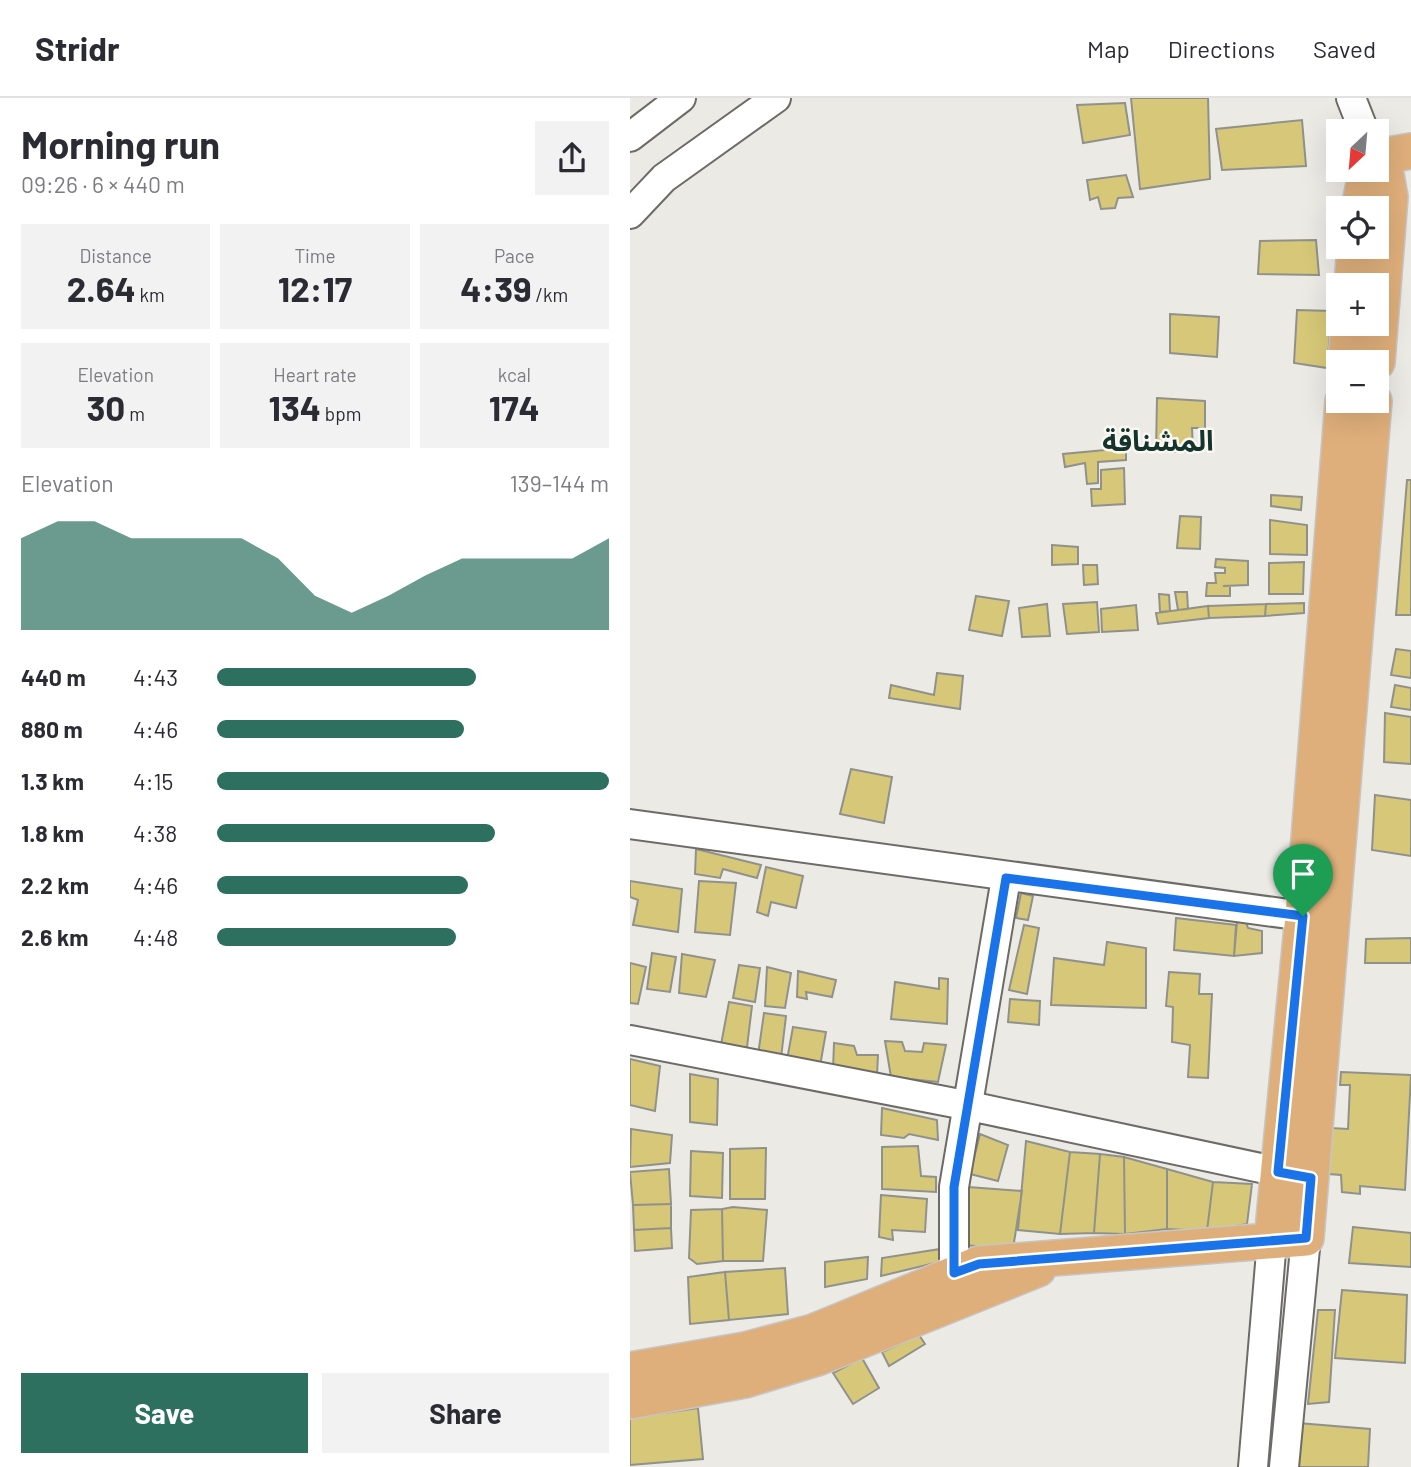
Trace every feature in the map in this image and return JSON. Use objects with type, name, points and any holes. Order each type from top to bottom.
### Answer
[{"type":"main road","points":[[1390,156],[1411,151]]},
{"type":"main road","points":[[1377,193],[1377,350]]},
{"type":"main road","points":[[1294,1175],[1303,916],[1342,413]]},
{"type":"main road","points":[[630,1370],[745,1350],[813,1332],[979,1264],[1289,1239],[1373,413]]},
{"type":"main road","points":[[630,1401],[746,1380],[820,1357],[1070,1256]]},
{"type":"street","points":[[630,136],[681,98]]},
{"type":"street","points":[[630,214],[664,178],[776,98]]},
{"type":"street","points":[[1351,98],[1359,119]]},
{"type":"street","points":[[630,824],[1006,878],[1303,916]]},
{"type":"street","points":[[954,1273],[954,1187],[965,1105],[1006,878]]},
{"type":"street","points":[[630,1040],[965,1105],[1294,1175]]},
{"type":"street","points":[[1253,1467],[1289,1239]]},
{"type":"street","points":[[1284,1467],[1289,1239]]},
{"type":"building","points":[[1131,98],[1208,98],[1210,179],[1140,189]]},
{"type":"building","points":[[1125,103],[1130,135],[1083,143],[1077,105]]},
{"type":"building","points":[[1302,120],[1306,166],[1222,170],[1216,129]]},
{"type":"building","points":[[1126,175],[1133,197],[1118,198],[1115,208],[1101,209],[1098,197],[1090,200],[1087,180]]},
{"type":"building","points":[[1316,240],[1319,275],[1258,274],[1260,241]]},
{"type":"building","points":[[1297,310],[1326,311],[1326,336],[1330,336],[1329,350],[1326,350],[1326,368],[1294,363]]},
{"type":"building","points":[[1170,314],[1219,317],[1217,357],[1170,353]]},
{"type":"building","points":[[1157,398],[1205,401],[1205,428],[1192,428],[1193,452],[1156,451]]},
{"type":"building","points":[[1126,448],[1126,460],[1098,462],[1098,483],[1087,484],[1085,463],[1065,467],[1063,454]]},
{"type":"building","points":[[1124,468],[1125,504],[1092,506],[1091,489],[1101,489],[1101,470]]},
{"type":"building","points":[[1407,480],[1411,480],[1411,615],[1396,615]]},
{"type":"building","points":[[1271,495],[1302,497],[1301,510],[1271,506]]},
{"type":"building","points":[[1180,516],[1201,517],[1200,549],[1177,548]]},
{"type":"building","points":[[1270,520],[1307,525],[1307,555],[1270,554]]},
{"type":"building","points":[[1052,545],[1078,547],[1078,564],[1052,565]]},
{"type":"building","points":[[1216,559],[1248,561],[1248,585],[1223,586],[1230,586],[1230,596],[1206,596],[1207,583],[1216,583],[1215,573],[1225,573],[1225,568],[1215,567]]},
{"type":"building","points":[[1304,562],[1303,594],[1269,594],[1269,563]]},
{"type":"building","points":[[1083,565],[1097,565],[1098,584],[1084,585]]},
{"type":"building","points":[[1175,592],[1187,592],[1188,609],[1178,610]]},
{"type":"building","points":[[1159,594],[1169,595],[1170,611],[1160,612]]},
{"type":"building","points":[[976,596],[1009,601],[1002,636],[969,630]]},
{"type":"building","points":[[1097,602],[1099,632],[1067,634],[1063,604]]},
{"type":"building","points":[[1304,603],[1304,613],[1265,616],[1266,604]]},
{"type":"building","points":[[1047,604],[1050,636],[1022,637],[1019,608]]},
{"type":"building","points":[[1266,604],[1265,616],[1209,618],[1208,606]]},
{"type":"building","points":[[1136,605],[1138,630],[1102,632],[1101,609]]},
{"type":"building","points":[[1208,606],[1209,618],[1158,624],[1156,613]]},
{"type":"building","points":[[1396,649],[1411,651],[1411,678],[1391,675]]},
{"type":"building","points":[[937,673],[963,676],[960,709],[889,698],[891,685],[934,695]]},
{"type":"building","points":[[1395,685],[1411,688],[1411,710],[1391,707]]},
{"type":"building","points":[[1385,713],[1411,717],[1411,764],[1384,762]]},
{"type":"building","points":[[851,769],[892,777],[884,823],[840,814]]},
{"type":"building","points":[[1375,795],[1411,800],[1411,856],[1372,850]]},
{"type":"building","points":[[696,849],[761,865],[757,878],[723,869],[720,878],[695,874]]},
{"type":"building","points":[[766,867],[803,876],[796,908],[771,902],[768,916],[757,912]]},
{"type":"building","points":[[630,881],[682,889],[678,932],[633,925],[638,900],[630,897]]},
{"type":"building","points":[[699,881],[736,883],[730,935],[695,932]]},
{"type":"building","points":[[1021,893],[1033,896],[1028,920],[1016,918]]},
{"type":"building","points":[[1176,918],[1236,925],[1234,956],[1174,950]]},
{"type":"building","points":[[1237,922],[1246,922],[1248,928],[1262,931],[1262,953],[1234,956]]},
{"type":"building","points":[[1024,925],[1039,928],[1027,994],[1009,990]]},
{"type":"building","points":[[1411,938],[1411,963],[1365,963],[1366,939]]},
{"type":"building","points":[[1107,942],[1146,948],[1146,1008],[1051,1005],[1054,958],[1104,965]]},
{"type":"building","points":[[652,953],[676,957],[670,992],[647,989]]},
{"type":"building","points":[[682,954],[715,960],[706,997],[679,993]]},
{"type":"building","points":[[630,963],[646,967],[638,1004],[630,1003]]},
{"type":"building","points":[[739,965],[760,968],[755,1002],[733,998]]},
{"type":"building","points":[[767,967],[791,973],[785,1008],[765,1006]]},
{"type":"building","points":[[798,971],[836,980],[832,997],[806,992],[807,999],[797,997]]},
{"type":"building","points":[[1169,972],[1200,974],[1199,994],[1212,994],[1208,1078],[1188,1077],[1190,1045],[1172,1042],[1173,1007],[1166,1006]]},
{"type":"building","points":[[939,978],[948,979],[947,1024],[891,1019],[895,982],[939,989]]},
{"type":"building","points":[[1010,999],[1040,1001],[1039,1025],[1008,1022]]},
{"type":"building","points":[[729,1002],[752,1006],[746,1055],[720,1050]]},
{"type":"building","points":[[764,1013],[786,1016],[781,1058],[758,1055]]},
{"type":"building","points":[[793,1027],[826,1032],[820,1066],[787,1060]]},
{"type":"building","points":[[885,1041],[902,1042],[905,1051],[922,1052],[924,1043],[946,1045],[938,1082],[891,1077]]},
{"type":"building","points":[[834,1043],[854,1046],[857,1055],[878,1055],[877,1075],[833,1069]]},
{"type":"building","points":[[630,1059],[660,1066],[655,1111],[630,1105]]},
{"type":"building","points":[[1341,1072],[1411,1075],[1405,1190],[1360,1186],[1360,1194],[1342,1192],[1341,1175],[1329,1174],[1331,1128],[1348,1129],[1350,1085],[1340,1085]]},
{"type":"building","points":[[690,1074],[718,1079],[717,1125],[690,1122]]},
{"type":"building","points":[[882,1108],[937,1120],[938,1140],[909,1134],[904,1138],[881,1135]]},
{"type":"building","points":[[631,1129],[672,1135],[670,1163],[630,1167]]},
{"type":"building","points":[[980,1134],[1008,1145],[998,1181],[970,1174]]},
{"type":"building","points":[[1026,1141],[1070,1152],[1060,1234],[1018,1230]]},
{"type":"building","points":[[918,1146],[921,1176],[936,1177],[936,1192],[882,1189],[882,1147]]},
{"type":"building","points":[[766,1148],[765,1199],[730,1199],[730,1149]]},
{"type":"building","points":[[691,1151],[723,1153],[722,1198],[690,1196]]},
{"type":"building","points":[[1070,1152],[1100,1154],[1094,1233],[1060,1234]]},
{"type":"building","points":[[1100,1154],[1124,1157],[1125,1234],[1094,1233]]},
{"type":"building","points":[[1124,1157],[1167,1169],[1167,1229],[1125,1234]]},
{"type":"building","points":[[669,1169],[671,1204],[633,1205],[630,1172]]},
{"type":"building","points":[[1167,1169],[1213,1182],[1207,1231],[1167,1229]]},
{"type":"building","points":[[1213,1182],[1252,1184],[1247,1224],[1207,1231]]},
{"type":"building","points":[[968,1187],[1022,1191],[1013,1249],[963,1245]]},
{"type":"building","points":[[881,1195],[927,1199],[925,1232],[892,1230],[893,1240],[879,1237]]},
{"type":"building","points":[[671,1204],[671,1228],[634,1230],[633,1205]]},
{"type":"building","points":[[733,1207],[767,1210],[763,1261],[723,1261],[722,1209]]},
{"type":"building","points":[[722,1209],[723,1261],[697,1264],[689,1258],[691,1210]]},
{"type":"building","points":[[1353,1227],[1411,1233],[1411,1267],[1349,1263]]},
{"type":"building","points":[[671,1228],[672,1248],[635,1251],[634,1230]]},
{"type":"building","points":[[940,1249],[939,1262],[881,1276],[882,1258]]},
{"type":"building","points":[[868,1257],[867,1279],[825,1287],[825,1262]]},
{"type":"building","points":[[785,1268],[788,1314],[729,1320],[725,1272]]},
{"type":"building","points":[[725,1272],[729,1320],[690,1324],[688,1277]]},
{"type":"building","points":[[1342,1290],[1407,1295],[1405,1363],[1335,1358]]},
{"type":"building","points":[[1318,1310],[1335,1310],[1329,1402],[1308,1404]]},
{"type":"building","points":[[919,1335],[925,1344],[889,1366],[882,1352]]},
{"type":"building","points":[[862,1358],[879,1388],[853,1404],[833,1373]]},
{"type":"building","points":[[698,1408],[703,1459],[630,1465],[630,1418]]},
{"type":"building","points":[[1298,1423],[1370,1429],[1368,1467],[1297,1467]]},
{"type":"district","name":"المشناقة","points":[[1158,440]]},
{"type":"route","points":[[1006,878],[1303,916],[1278,1172],[1311,1178],[1306,1238],[979,1264],[954,1273],[954,1187],[965,1105],[1006,878]]}]
